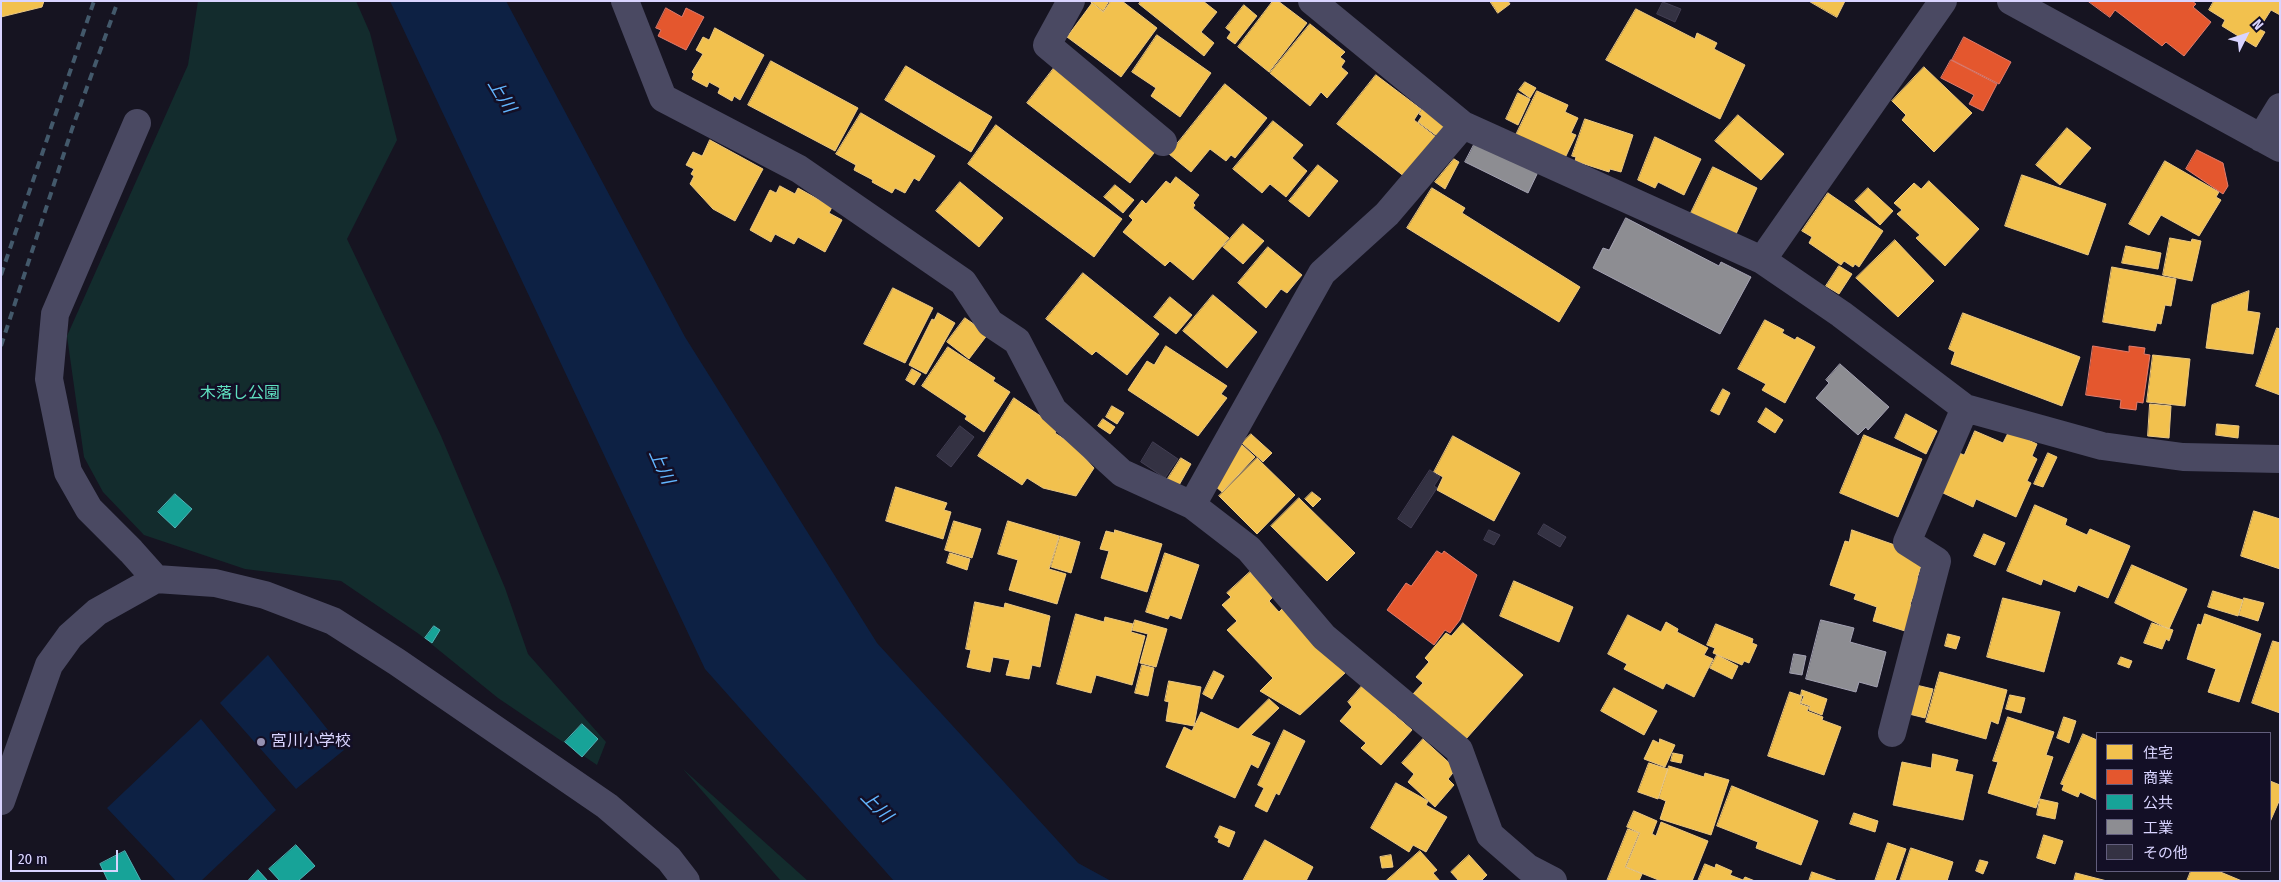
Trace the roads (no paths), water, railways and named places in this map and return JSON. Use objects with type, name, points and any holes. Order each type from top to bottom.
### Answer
[{"type":"street","points":[[625,1],[663,98],[799,169],[963,282],[990,323],[1017,341],[1052,410],[1122,473],[1192,505],[1249,549],[1324,636],[1459,750],[1490,835],[1528,868],[1553,881]]},
{"type":"street","points":[[1071,1],[1047,45],[1163,142]]},
{"type":"street","points":[[1312,1],[1464,125],[1762,260],[1841,314],[1965,408],[2102,446],[2183,457],[2280,459]]},
{"type":"street","points":[[1762,260],[1943,1]]},
{"type":"street","points":[[2011,1],[2270,143],[2280,106]]},
{"type":"street","points":[[136,123],[55,314],[49,379],[68,472],[89,509],[132,550],[156,579]]},
{"type":"street","points":[[1192,505],[1322,273],[1388,214],[1464,125]]},
{"type":"street","points":[[1892,733],[1937,562],[1907,542],[1965,408]]},
{"type":"street","points":[[1,801],[49,665],[70,636],[97,612],[156,579],[215,583],[265,595],[333,621],[397,662],[607,806],[669,859],[686,881]]},
{"type":"water","name":"上川","points":[[390,1],[506,1],[685,337],[877,643],[1078,863],[1111,881],[894,881],[705,669]]},
{"type":"water","points":[[268,655],[344,750],[296,789],[220,703]]},
{"type":"water","points":[[201,719],[276,810],[201,881],[176,881],[107,808]]},
{"type":"railway","points":[[1,275],[94,1]]},
{"type":"railway","points":[[1,346],[72,129],[118,1]]},
{"type":"place","name":"宮川小学校","points":[[261,742]]},
{"type":"park label","name":"木落し公園","points":[[240,394]]}]
